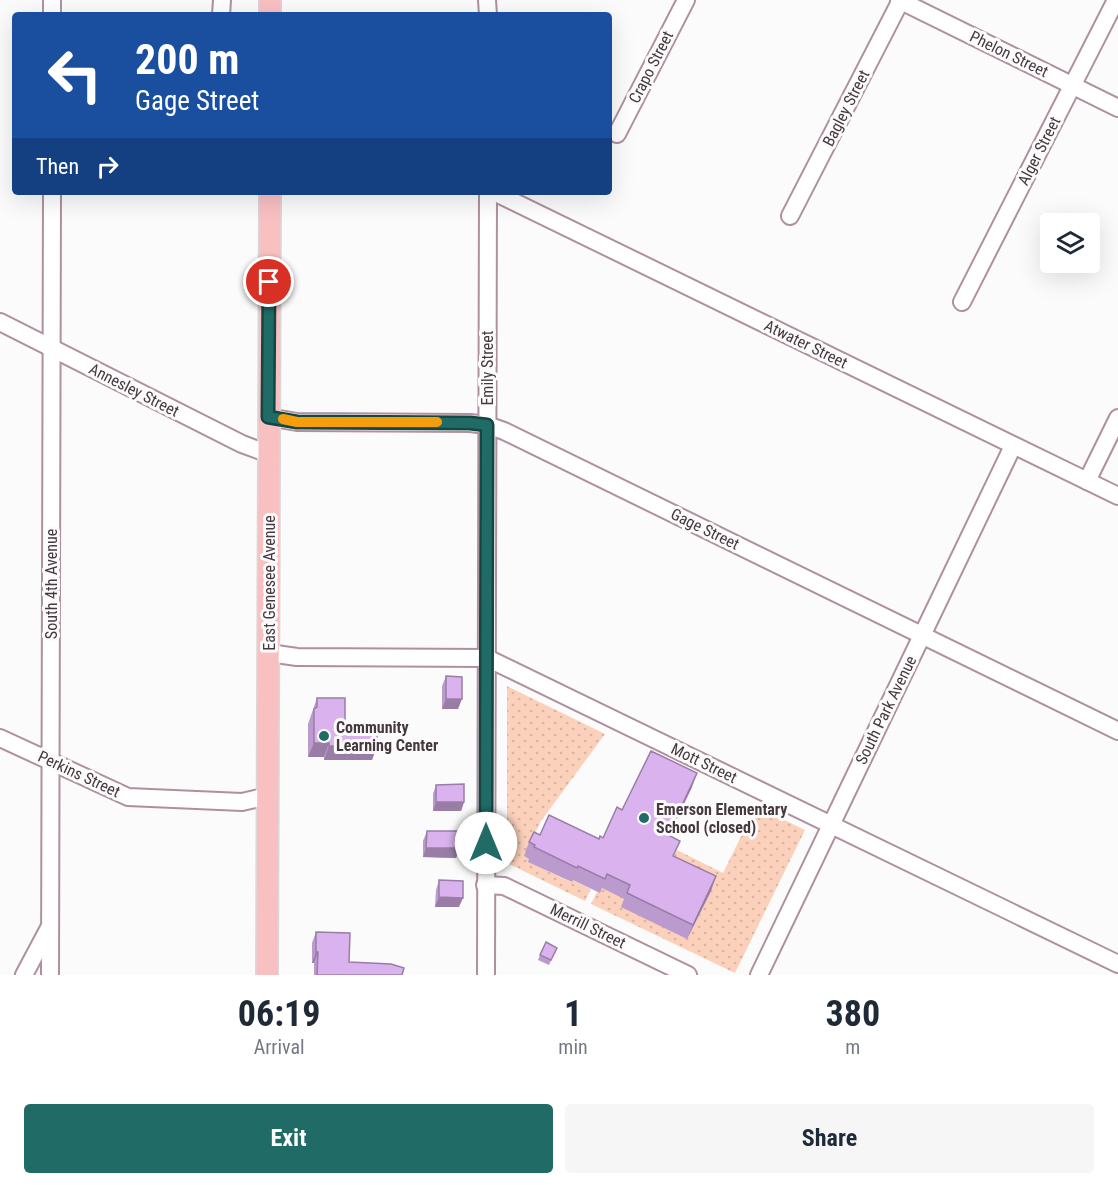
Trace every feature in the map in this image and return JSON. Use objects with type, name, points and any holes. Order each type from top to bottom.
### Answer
[{"type":"main road","name":"East Genesee Avenue","points":[[267,975],[270,195]]},
{"type":"street","name":"Crapo Street","points":[[617,134],[686,0]]},
{"type":"street","name":"Phelon Street","points":[[900,0],[1118,108]]},
{"type":"street","name":"Bagley Street","points":[[790,216],[900,0]]},
{"type":"street","name":"Alger Street","points":[[962,302],[1116,0]]},
{"type":"street","name":"South 4th Avenue","points":[[50,975],[52,195]]},
{"type":"street","name":"Emily Street","points":[[486,975],[488,195]]},
{"type":"street","name":"Atwater Street","points":[[500,195],[1118,496]]},
{"type":"street","name":"Annesley Street","points":[[0,322],[242,444],[269,454]]},
{"type":"street","name":"Gage Street","points":[[268,417],[297,422],[470,423],[487,425],[504,431],[1118,731]]},
{"type":"street","points":[[1087,481],[1118,417]]},
{"type":"street","name":"South Park Avenue","points":[[759,975],[1013,446]]},
{"type":"street","name":"Mott Street","points":[[269,653],[297,657],[487,658],[1118,964]]},
{"type":"street","name":"Perkins Street","points":[[0,738],[128,797],[242,801],[268,796]]},
{"type":"street","name":"Merrill Street","points":[[485,885],[504,886],[688,975]]},
{"type":"street","points":[[24,975],[50,926]]},
{"type":"shaded area","points":[[507,686],[605,734],[541,821],[524,856],[530,859],[529,862],[591,889],[585,901],[507,863]]},
{"type":"shaded area","points":[[756,806],[805,830],[735,973],[591,904],[597,892],[602,888],[625,899],[667,870],[677,850],[723,873]]},
{"type":"building","points":[[446,676],[462,677],[462,699],[446,699]]},
{"type":"building","points":[[317,698],[345,698],[345,723],[377,723],[377,746],[329,746],[329,743],[314,743],[314,709],[317,707]]},
{"type":"building","points":[[651,751],[697,773],[668,835],[680,841],[673,856],[716,876],[693,925],[627,893],[630,885],[607,874],[605,879],[578,866],[577,868],[534,847],[535,845],[529,842],[534,832],[540,835],[549,815],[599,839],[600,836],[603,838],[617,807],[622,810]]},
{"type":"building","points":[[464,784],[464,802],[436,802],[436,785]]},
{"type":"building","points":[[427,831],[460,831],[460,848],[426,848]]},
{"type":"building","points":[[439,880],[463,881],[463,898],[439,897]]},
{"type":"building","points":[[316,932],[350,933],[349,962],[391,964],[404,968],[402,975],[317,975]]},
{"type":"building","points":[[546,942],[557,948],[551,960],[540,955]]},
{"type":"slow traffic","points":[[283,419],[297,422],[437,422]]},
{"type":"place","name":"Community Learning Center","points":[[324,736]]},
{"type":"place","name":"Emerson Elementary School (closed)","points":[[644,818]]},
{"type":"route","points":[[269,282],[268,417],[297,422],[487,425],[486,843]]}]
